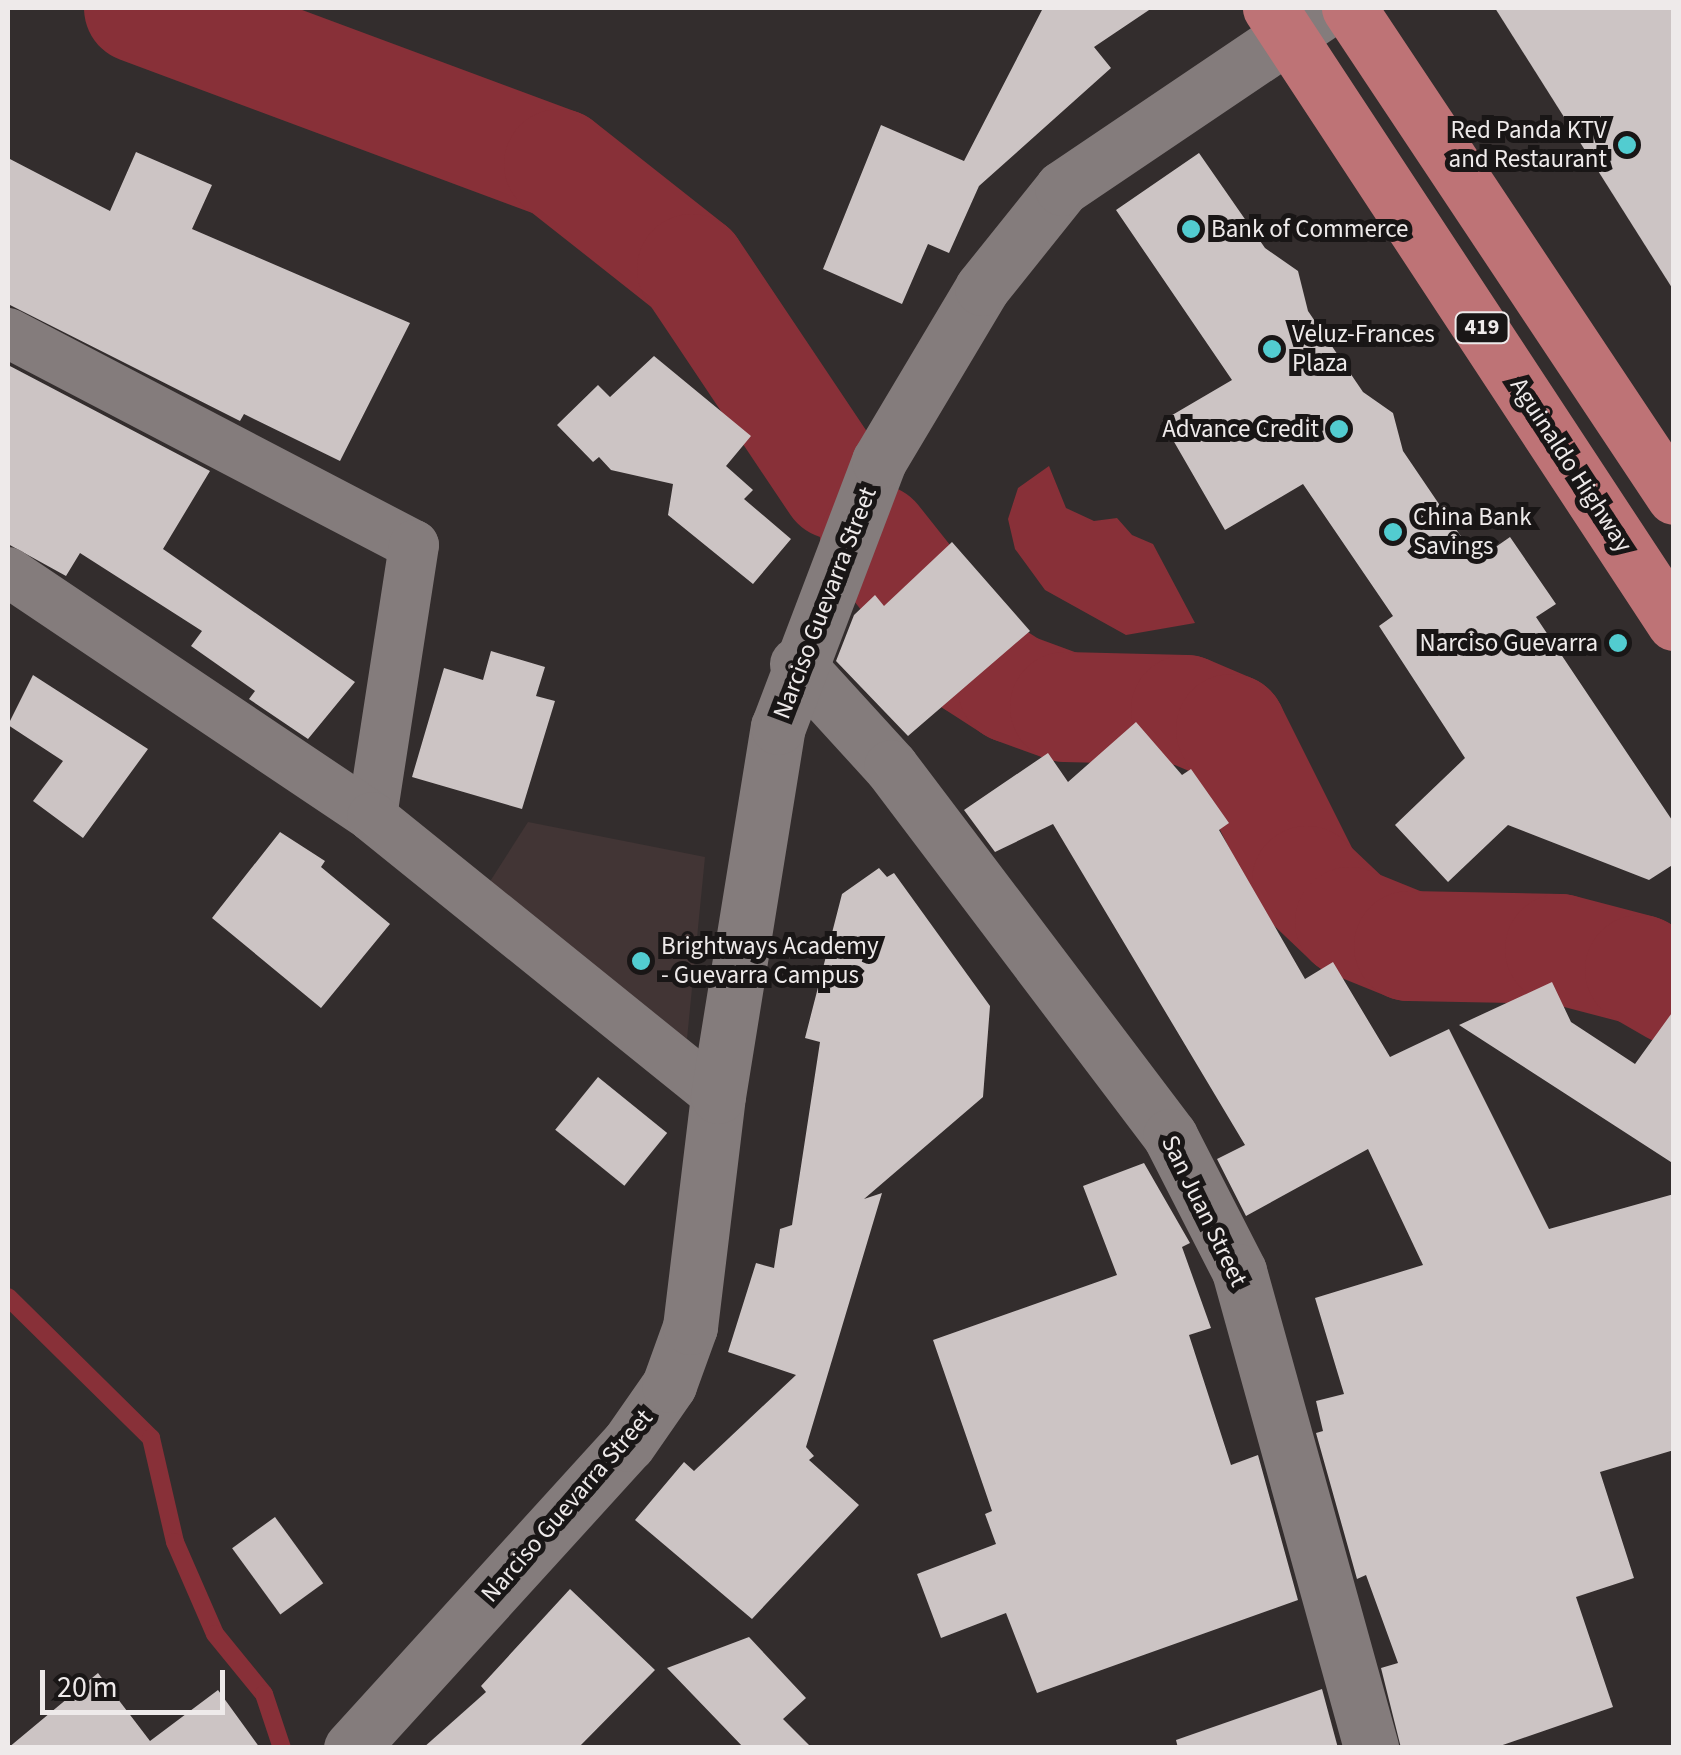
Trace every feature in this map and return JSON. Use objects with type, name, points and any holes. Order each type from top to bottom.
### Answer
[{"type":"highway","name":"419","points":[[1349,8],[1674,497]]},
{"type":"highway","name":"Aguinaldo Highway","points":[[1295,16],[1674,623]]},
{"type":"street","name":"Narciso Guevarra Street","points":[[351,1748],[628,1444],[669,1386],[690,1327],[718,1096],[778,727],[797,664],[879,461],[1014,244],[1062,188],[1295,16]]},
{"type":"street","points":[[8,333],[414,545],[372,817]]},
{"type":"street","points":[[8,572],[372,817],[718,1096]]},
{"type":"street","name":"San Juan Street","points":[[797,664],[891,768],[1170,1136],[1239,1271],[1371,1748]]},
{"type":"shaded area","points":[[1049,466],[1066,508],[1094,521],[1117,518],[1132,535],[1153,544],[1195,623],[1126,635],[1045,590],[1015,549],[1008,519],[1018,488]]},
{"type":"shaded area","name":"Brightways Academy - Guevarra Campus","points":[[528,822],[705,857],[687,1039],[489,883]]},
{"type":"building","points":[[1043,8],[1152,8],[1094,47],[1111,68],[979,186],[949,253],[928,244],[902,304],[823,269],[881,125],[964,161]]},
{"type":"building","name":"Red Panda KTV and Restaurant","points":[[1495,8],[1674,8],[1674,291]]},
{"type":"building","points":[[136,152],[212,185],[192,229],[410,323],[340,461],[244,414],[240,421],[8,304],[8,158],[110,211]]},
{"type":"building","points":[[1199,153],[1265,248],[1298,271],[1308,311],[1363,392],[1393,413],[1403,451],[1477,560],[1510,537],[1556,604],[1536,617],[1674,823],[1674,864],[1649,880],[1508,825],[1448,882],[1395,825],[1465,758],[1379,626],[1393,616],[1303,484],[1225,530],[1162,421],[1232,380],[1116,210]]},
{"type":"building","points":[[654,356],[751,436],[726,466],[753,490],[744,499],[791,539],[753,584],[668,515],[673,484],[611,470],[599,457],[593,462],[557,425],[598,385],[610,397]]},
{"type":"building","points":[[8,365],[210,471],[163,549],[355,682],[308,739],[249,699],[255,691],[191,646],[202,631],[80,553],[66,576],[8,544]]},
{"type":"building","points":[[952,542],[1030,631],[908,736],[836,661],[854,615],[875,595],[884,606]]},
{"type":"building","points":[[491,651],[545,667],[536,696],[555,701],[522,809],[412,777],[444,668],[483,680]]},
{"type":"building","points":[[33,675],[148,749],[83,838],[33,801],[63,761],[8,725]]},
{"type":"building","points":[[1136,722],[1182,775],[1191,769],[1229,823],[1219,830],[1305,979],[1333,962],[1390,1057],[1449,1029],[1549,1229],[1674,1194],[1674,1450],[1600,1472],[1634,1578],[1576,1597],[1613,1707],[1494,1748],[1401,1748],[1381,1668],[1398,1663],[1366,1575],[1357,1579],[1316,1433],[1323,1431],[1316,1401],[1344,1394],[1315,1298],[1423,1265],[1368,1149],[1246,1216],[1217,1159],[1245,1145],[1053,824],[995,852],[964,810],[1048,753],[1068,782]]},
{"type":"building","points":[[280,832],[325,861],[321,867],[390,924],[321,1008],[212,918]]},
{"type":"building","points":[[879,868],[887,877],[894,873],[990,1006],[983,1097],[864,1199],[882,1193],[806,1447],[814,1456],[809,1460],[859,1505],[752,1619],[635,1520],[684,1462],[694,1471],[796,1375],[728,1352],[756,1263],[774,1268],[780,1229],[792,1225],[820,1042],[805,1038],[842,894]]},
{"type":"building","points":[[1552,982],[1571,1022],[1635,1064],[1674,1010],[1674,1164],[1459,1025]]},
{"type":"building","points":[[598,1077],[667,1133],[624,1186],[555,1130]]},
{"type":"building","points":[[1144,1163],[1190,1243],[1182,1247],[1211,1328],[1189,1335],[1231,1465],[1258,1455],[1298,1600],[1037,1693],[1006,1613],[941,1638],[917,1574],[996,1544],[985,1514],[992,1511],[933,1340],[1117,1275],[1083,1186]]},
{"type":"building","points":[[275,1517],[323,1583],[280,1614],[232,1548]]},
{"type":"building","points":[[570,1589],[655,1670],[578,1748],[423,1748],[486,1692],[481,1686]]},
{"type":"building","points":[[749,1637],[806,1698],[783,1719],[812,1748],[744,1748],[667,1668]]},
{"type":"building","points":[[98,1673],[150,1741],[218,1690],[260,1748],[8,1748]]},
{"type":"building","points":[[1322,1689],[1338,1748],[1178,1748],[1176,1740]]},
{"type":"waterway","points":[[139,8],[559,164],[692,269],[836,484]]},
{"type":"waterway","points":[[875,539],[973,662],[1013,688],[1065,707],[1186,710],[1231,729],[1307,881],[1350,922],[1409,946],[1560,949],[1640,970],[1674,990]]},
{"type":"waterway","points":[[8,1297],[151,1438],[175,1542],[215,1634],[264,1694],[282,1748]]},
{"type":"place","name":"Red Panda KTV and Restaurant","points":[[1627,145]]},
{"type":"place","name":"Bank of Commerce","points":[[1191,229]]},
{"type":"place","name":"Veluz-Frances Plaza","points":[[1272,349]]},
{"type":"place","name":"Advance Credit","points":[[1339,429]]},
{"type":"place","name":"China Bank Savings","points":[[1393,532]]},
{"type":"place","name":"Narciso Guevarra","points":[[1618,643]]},
{"type":"place","name":"Brightways Academy - Guevarra Campus","points":[[641,961]]}]
